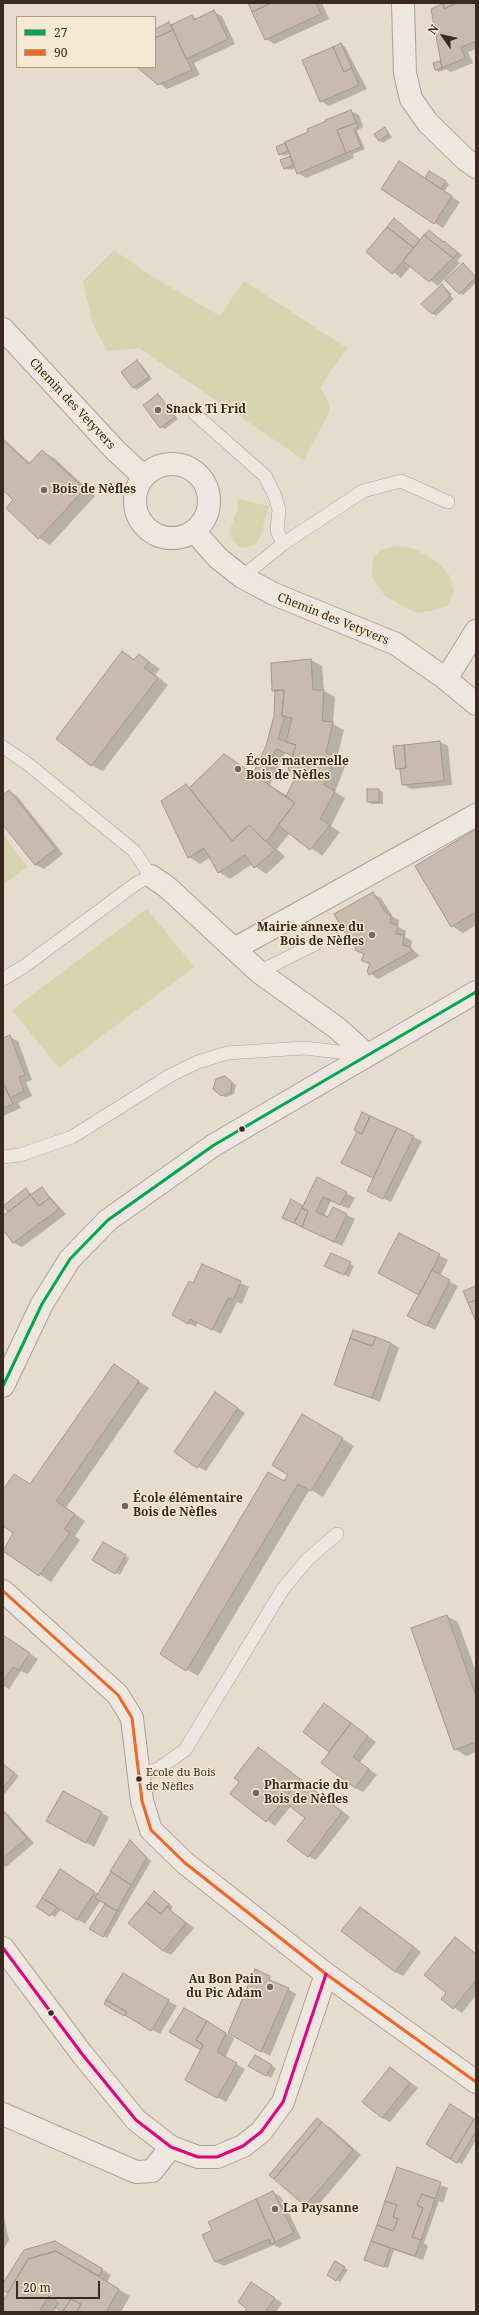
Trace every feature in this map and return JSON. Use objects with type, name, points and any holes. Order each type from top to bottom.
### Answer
[{"type":"street","points":[[403,3],[405,73],[411,99],[428,123],[465,159],[476,167]]},
{"type":"street","name":"Chemin des Vetyvers","points":[[3,329],[114,450],[143,476]]},
{"type":"street","points":[[167,463],[180,464],[193,469],[203,478],[210,500],[203,521],[194,531],[177,538],[168,538],[152,532],[145,526],[137,514],[135,501],[136,492],[143,476],[149,470],[167,463]]},
{"type":"street","name":"Chemin des Vetyvers","points":[[194,531],[218,558],[242,577],[274,594],[396,644],[446,679],[476,704]]},
{"type":"street","points":[[446,679],[476,631]]},
{"type":"street","points":[[234,949],[476,815]]},
{"type":"street","points":[[151,876],[166,887],[259,972],[337,1028],[367,1055]]},
{"type":"street","points":[[3,1386],[42,1304],[70,1260],[108,1220],[214,1145],[476,992]]},
{"type":"street","points":[[3,1591],[118,1695],[132,1718],[142,1801],[152,1830],[185,1863],[326,1974],[476,2082]]},
{"type":"street","points":[[3,1948],[82,2054],[136,2120],[171,2147],[198,2157],[218,2156],[243,2146],[260,2132],[283,2102],[326,1974]]},
{"type":"street","points":[[3,2114],[136,2172],[152,2171],[171,2147]]},
{"type":"lane","points":[[195,414],[265,476],[275,496],[279,510],[276,530],[283,544]]},
{"type":"lane","points":[[242,577],[283,544],[363,491],[401,481],[448,502]]},
{"type":"lane","points":[[3,747],[28,764],[134,851],[151,876],[137,883],[26,965],[3,979]]},
{"type":"lane","points":[[259,972],[314,944]]},
{"type":"lane","points":[[3,1157],[20,1155],[72,1137],[171,1075],[198,1062],[227,1053],[304,1048],[367,1055]]},
{"type":"lane","points":[[139,1775],[158,1769],[185,1750],[283,1589],[307,1560],[337,1534]]},
{"type":"shaded area","points":[[114,250],[148,274],[220,316],[244,281],[347,348],[320,387],[329,404],[329,412],[304,460],[139,348],[107,351],[93,325],[83,281]]},
{"type":"shaded area","points":[[238,499],[269,506],[260,538],[255,545],[241,548],[233,541],[229,533],[237,510]]},
{"type":"shaded area","points":[[398,546],[415,549],[437,562],[450,576],[454,592],[447,606],[436,610],[416,613],[385,596],[372,577],[373,558],[382,549]]},
{"type":"shaded area","points":[[3,834],[27,867],[3,885]]},
{"type":"shaded area","points":[[147,909],[194,967],[59,1068],[12,1010]]},
{"type":"building","points":[[248,3],[271,3],[252,12]]},
{"type":"building","points":[[271,3],[316,3],[321,14],[265,40],[252,12]]},
{"type":"building","points":[[444,3],[457,3],[444,9]]},
{"type":"building","points":[[457,3],[476,3],[476,41],[461,47],[465,58],[442,68],[431,9],[442,4],[444,9]]},
{"type":"building","points":[[214,10],[228,39],[186,59],[171,25],[192,15],[194,20]]},
{"type":"building","points":[[169,22],[173,30],[156,38],[156,28]]},
{"type":"building","points":[[173,30],[192,70],[158,85],[138,68],[156,68],[156,38]]},
{"type":"building","points":[[341,43],[352,68],[344,72],[333,47]]},
{"type":"building","points":[[333,47],[344,72],[352,68],[359,85],[320,102],[302,60]]},
{"type":"building","points":[[441,61],[442,68],[435,70],[433,63]]},
{"type":"building","points":[[351,110],[356,123],[337,130],[346,153],[297,174],[285,142],[308,132],[307,129],[326,121],[325,120]]},
{"type":"building","points":[[356,123],[358,127],[354,129],[361,147],[346,153],[337,130]]},
{"type":"building","points":[[385,127],[389,134],[379,141],[374,134]]},
{"type":"building","points":[[285,143],[288,151],[279,155],[276,147]]},
{"type":"building","points":[[290,156],[294,165],[284,169],[280,160]]},
{"type":"building","points":[[399,161],[452,196],[434,224],[381,189]]},
{"type":"building","points":[[429,171],[446,181],[441,189],[425,178]]},
{"type":"building","points":[[394,218],[420,240],[414,248],[387,227]]},
{"type":"building","points":[[387,227],[414,248],[392,274],[366,252]]},
{"type":"building","points":[[429,230],[458,253],[453,258],[424,235]]},
{"type":"building","points":[[424,235],[453,258],[429,282],[403,261]]},
{"type":"building","points":[[463,263],[476,277],[459,294],[445,280]]},
{"type":"building","points":[[442,284],[450,296],[432,314],[421,304]]},
{"type":"building","points":[[137,360],[149,377],[133,388],[121,372]]},
{"type":"building","points":[[158,394],[175,417],[160,428],[143,405]]},
{"type":"building","name":"Bois de Nèfles","points":[[3,440],[29,464],[42,450],[85,489],[38,539],[6,508],[13,500],[3,490]]},
{"type":"building","points":[[122,651],[134,660],[139,654],[149,662],[144,668],[158,678],[91,766],[56,739]]},
{"type":"building","points":[[311,659],[313,690],[324,690],[322,721],[333,722],[326,753],[336,756],[324,785],[335,791],[320,819],[330,825],[310,850],[278,825],[295,803],[286,796],[297,774],[288,770],[296,745],[286,742],[292,718],[282,716],[284,690],[272,691],[271,663]]},
{"type":"building","points":[[275,690],[284,690],[282,716],[285,716],[278,739],[296,745],[293,756],[276,749],[262,779],[253,774],[266,746],[274,716]]},
{"type":"building","points":[[440,741],[444,781],[402,785],[400,769],[406,768],[404,745]]},
{"type":"building","points":[[404,745],[406,768],[396,769],[393,746]]},
{"type":"building","points":[[224,754],[295,803],[266,842],[249,825],[232,841],[189,788]]},
{"type":"building","points":[[186,784],[232,841],[249,825],[275,850],[254,868],[245,855],[218,873],[204,848],[188,858],[161,801]]},
{"type":"building","points":[[367,789],[379,789],[379,802],[367,802]]},
{"type":"building","points":[[9,790],[56,849],[35,865],[3,825],[3,795]]},
{"type":"building","points":[[476,829],[476,912],[451,927],[415,866]]},
{"type":"building","points":[[373,892],[386,913],[391,915],[390,923],[398,926],[396,934],[404,935],[403,945],[410,947],[412,951],[369,975],[367,971],[370,964],[361,960],[364,954],[355,950],[357,943],[349,940],[334,914]]},
{"type":"building","points":[[10,1035],[25,1075],[19,1077],[24,1091],[10,1098],[3,1083],[3,1038]]},
{"type":"building","points":[[225,1076],[232,1082],[231,1092],[221,1096],[213,1089],[216,1079]]},
{"type":"building","points":[[5,1086],[13,1104],[3,1108],[3,1087]]},
{"type":"building","points":[[362,1112],[370,1116],[362,1134],[354,1130]]},
{"type":"building","points":[[370,1116],[397,1128],[373,1178],[341,1163],[357,1132],[362,1134]]},
{"type":"building","points":[[397,1128],[414,1136],[383,1199],[367,1191]]},
{"type":"building","points":[[317,1177],[347,1192],[340,1205],[323,1197],[316,1212],[328,1217],[333,1207],[347,1214],[334,1242],[302,1227],[308,1211],[302,1208]]},
{"type":"building","points":[[42,1187],[50,1198],[39,1206],[30,1195]]},
{"type":"building","points":[[26,1188],[30,1195],[8,1212],[3,1206]]},
{"type":"building","points":[[30,1195],[39,1206],[50,1198],[59,1209],[13,1243],[3,1230],[3,1216]]},
{"type":"building","points":[[291,1199],[303,1206],[294,1223],[282,1218]]},
{"type":"building","points":[[302,1208],[308,1211],[302,1227],[294,1223]]},
{"type":"building","points":[[399,1233],[440,1254],[419,1295],[378,1273]]},
{"type":"building","points":[[331,1253],[351,1262],[344,1275],[324,1266]]},
{"type":"building","points":[[202,1264],[241,1281],[233,1300],[228,1298],[212,1330],[190,1319],[188,1324],[172,1315],[189,1281],[193,1283]]},
{"type":"building","points":[[432,1270],[450,1280],[427,1326],[407,1316]]},
{"type":"building","points":[[476,1286],[476,1300],[468,1303],[463,1291]]},
{"type":"building","points":[[476,1300],[476,1322],[468,1303]]},
{"type":"building","points":[[353,1330],[376,1337],[372,1346],[350,1338]]},
{"type":"building","points":[[376,1337],[391,1343],[372,1398],[334,1385],[350,1338],[372,1346]]},
{"type":"building","points":[[114,1364],[139,1381],[56,1501],[75,1514],[64,1529],[70,1533],[39,1576],[3,1551],[13,1533],[3,1526],[3,1490],[14,1474],[30,1484]]},
{"type":"building","points":[[215,1392],[238,1408],[197,1468],[174,1452]]},
{"type":"building","points":[[302,1414],[343,1438],[311,1491],[298,1484],[186,1671],[160,1654],[268,1472],[284,1481],[288,1475],[272,1465]]},
{"type":"building","points":[[103,1542],[126,1555],[115,1574],[92,1560]]},
{"type":"building","points":[[447,1615],[476,1696],[476,1742],[454,1750],[411,1628]]},
{"type":"building","points":[[3,1635],[30,1653],[19,1670],[13,1667],[3,1681]]},
{"type":"building","points":[[324,1703],[351,1723],[329,1752],[303,1732]]},
{"type":"building","points":[[351,1723],[368,1736],[353,1757],[369,1769],[355,1788],[321,1763]]},
{"type":"building","points":[[258,1747],[300,1779],[266,1822],[230,1794],[239,1782],[234,1778]]},
{"type":"building","points":[[3,1764],[15,1773],[3,1788]]},
{"type":"building","points":[[300,1779],[342,1812],[308,1857],[287,1841],[305,1818],[283,1801]]},
{"type":"building","points":[[63,1791],[102,1812],[86,1843],[46,1821]]},
{"type":"building","points":[[3,1811],[27,1838],[3,1858]]},
{"type":"building","points":[[130,1840],[147,1858],[131,1885],[110,1871]]},
{"type":"building","points":[[60,1869],[95,1892],[77,1920],[42,1898]]},
{"type":"building","points":[[111,1872],[131,1885],[117,1911],[95,1898]]},
{"type":"building","points":[[154,1891],[169,1904],[161,1914],[146,1902]]},
{"type":"building","points":[[42,1898],[57,1907],[50,1916],[36,1907]]},
{"type":"building","points":[[146,1902],[161,1914],[167,1907],[186,1923],[163,1951],[128,1923]]},
{"type":"building","points":[[105,1904],[117,1911],[103,1937],[89,1929]]},
{"type":"building","points":[[360,1907],[414,1947],[395,1972],[341,1931]]},
{"type":"building","points":[[455,1937],[476,1954],[476,1980],[453,2009],[441,1999],[446,1993],[424,1975]]},
{"type":"building","points":[[255,1969],[270,1976],[269,1980],[289,1988],[261,2052],[228,2033]]},
{"type":"building","points":[[123,1973],[169,2000],[151,2031],[125,2015],[127,2012],[106,2000]]},
{"type":"building","points":[[106,2000],[127,2012],[124,2016],[104,2004]]},
{"type":"building","points":[[184,2008],[207,2021],[196,2040],[203,2045],[201,2050],[169,2032]]},
{"type":"building","points":[[207,2021],[226,2033],[217,2052],[237,2063],[217,2098],[185,2080],[203,2045],[196,2040]]},
{"type":"building","points":[[255,2055],[272,2065],[266,2076],[248,2066]]},
{"type":"building","points":[[390,2067],[410,2083],[382,2118],[362,2102]]},
{"type":"building","points":[[450,2104],[474,2119],[450,2159],[426,2144]]},
{"type":"building","points":[[317,2118],[322,2122],[274,2179],[269,2175]]},
{"type":"building","points":[[474,2119],[476,2120],[476,2131],[457,2163],[450,2159]]},
{"type":"building","points":[[322,2122],[353,2150],[305,2206],[274,2179]]},
{"type":"building","points":[[397,2167],[441,2182],[435,2199],[422,2194],[417,2205],[423,2208],[412,2237],[421,2240],[415,2256],[371,2241],[377,2225],[393,2231],[398,2219],[393,2217],[397,2205],[385,2201]]},
{"type":"building","points":[[273,2191],[294,2233],[275,2242],[256,2199]]},
{"type":"building","points":[[422,2194],[435,2199],[421,2240],[412,2237],[423,2208],[417,2205]]},
{"type":"building","points":[[256,2199],[275,2242],[271,2244],[269,2239],[215,2262],[202,2235],[212,2230],[208,2222]]},
{"type":"building","points":[[385,2201],[397,2205],[393,2217],[398,2219],[393,2231],[377,2225]]},
{"type":"building","points":[[55,2241],[103,2269],[99,2276],[56,2251],[28,2259],[8,2293],[3,2290],[3,2283],[24,2250]]},
{"type":"building","points":[[371,2241],[390,2248],[384,2267],[364,2260]]},
{"type":"building","points":[[56,2251],[119,2289],[106,2312],[77,2312],[81,2304],[71,2299],[62,2312],[55,2307],[59,2303],[49,2296],[39,2312],[3,2312],[3,2301],[28,2259]]},
{"type":"building","points":[[335,2261],[345,2267],[336,2281],[327,2275]]},
{"type":"building","points":[[251,2282],[275,2298],[265,2312],[245,2312],[247,2309],[238,2302]]},
{"type":"building","points":[[71,2299],[81,2304],[77,2312],[63,2312]]},
{"type":"transit line","name":"27","points":[[3,1386],[42,1304],[70,1259],[108,1220],[214,1145],[476,992]]},
{"type":"transit line","name":"90","points":[[3,1591],[118,1695],[132,1718],[142,1801],[151,1830],[185,1863],[326,1974],[476,2082]]},
{"type":"transit line","points":[[3,1948],[82,2054],[136,2120],[171,2147],[198,2157],[217,2157],[243,2146],[261,2132],[283,2102],[326,1974]]},
{"type":"place","name":"Snack Ti Frid","points":[[158,410]]},
{"type":"place","name":"Bois de Nèfles","points":[[44,490]]},
{"type":"place","name":"École maternelle Bois de Nèfles","points":[[238,769]]},
{"type":"place","name":"Mairie annexe du Bois de Nèfles","points":[[372,935]]},
{"type":"place","name":"École élémentaire Bois de Nèfles","points":[[125,1506]]},
{"type":"place","name":"Ecole du Bois de Nèfles","points":[[139,1779]]},
{"type":"place","name":"Pharmacie du Bois de Nèfles","points":[[256,1793]]},
{"type":"place","name":"Au Bon Pain du Pic Adam","points":[[270,1987]]},
{"type":"place","name":"La Paysanne","points":[[275,2209]]}]
